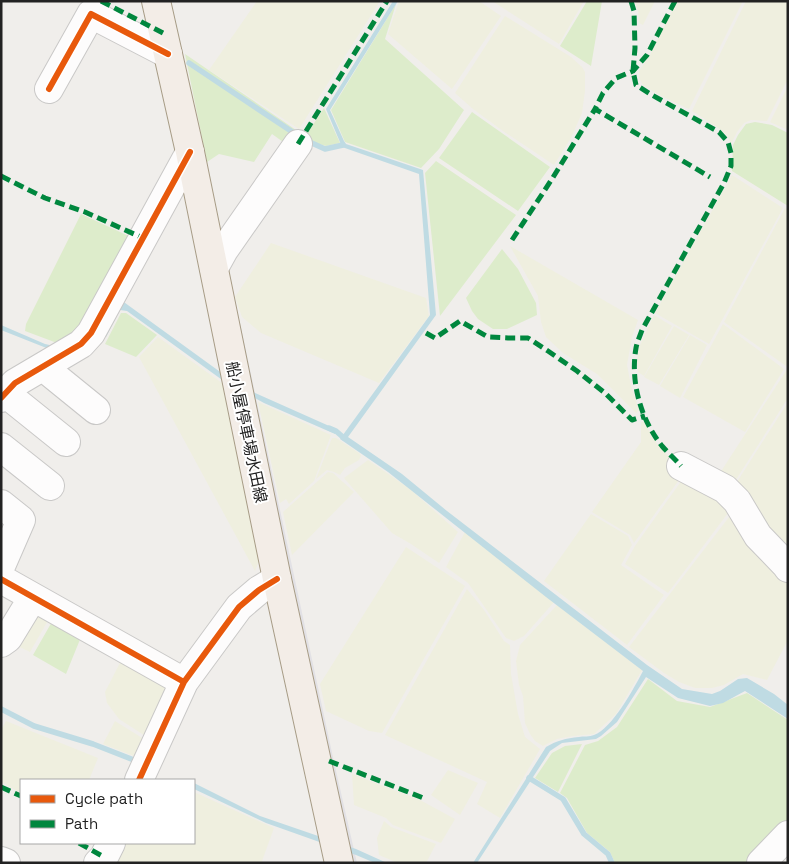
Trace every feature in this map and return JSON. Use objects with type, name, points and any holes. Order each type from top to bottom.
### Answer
[{"type":"main road","name":"船小屋停車場水田線","points":[[156,1],[190,152],[277,578],[339,863]]},
{"type":"street","points":[[49,89],[91,14],[168,54]]},
{"type":"street","points":[[214,268],[224,250],[298,144]]},
{"type":"street","points":[[66,442],[3,395],[15,383],[81,344],[91,332],[190,152]]},
{"type":"street","points":[[43,367],[96,410]]},
{"type":"street","points":[[1,447],[50,486]]},
{"type":"street","points":[[681,466],[725,488],[737,500],[758,536],[788,568]]},
{"type":"street","points":[[1,504],[21,520],[1,566]]},
{"type":"street","points":[[139,779],[184,682],[239,607],[277,578]]},
{"type":"street","points":[[1,579],[184,682]]},
{"type":"street","points":[[1,643],[8,638],[33,597]]},
{"type":"street","points":[[98,863],[104,857],[110,844]]},
{"type":"street","points":[[1,861],[6,863]]},
{"type":"green space","points":[[257,1],[380,1],[299,129],[209,70]]},
{"type":"green space","points":[[399,1],[479,1],[501,16],[452,89],[388,34]]},
{"type":"green space","points":[[492,1],[584,1],[559,44]]},
{"type":"green space","points":[[587,1],[602,1],[591,66],[560,46]]},
{"type":"green space","points":[[635,1],[655,1],[643,25],[639,23]]},
{"type":"green space","points":[[677,1],[743,1],[689,109],[659,95],[643,85],[639,78],[639,71],[650,55]]},
{"type":"green space","points":[[746,1],[788,1],[788,79],[767,121],[751,120],[744,123],[731,144],[728,137],[720,129],[692,111]]},
{"type":"green space","points":[[396,4],[385,39],[464,110],[439,149],[421,168],[345,142],[331,110]]},
{"type":"green space","points":[[505,16],[571,57],[585,72],[582,113],[571,138],[554,165],[503,131],[455,93]]},
{"type":"green space","points":[[185,54],[296,130],[286,144],[272,134],[254,162],[219,154],[207,162]]},
{"type":"green space","points":[[788,86],[788,130],[770,122]]},
{"type":"green space","points":[[324,108],[340,143],[326,146],[309,141],[305,137]]},
{"type":"green space","points":[[472,112],[550,167],[518,211],[439,158]]},
{"type":"green space","points":[[755,122],[772,125],[788,133],[788,206],[732,171],[733,145],[746,124]]},
{"type":"green space","points":[[436,161],[516,215],[440,316],[425,173]]},
{"type":"green space","points":[[732,175],[783,208],[709,344],[655,313]]},
{"type":"green space","points":[[785,208],[788,210],[788,363],[786,366],[724,322]]},
{"type":"green space","points":[[81,214],[133,238],[80,331],[57,343],[25,331],[26,324]]},
{"type":"green space","points":[[271,243],[426,298],[429,316],[379,383],[261,333],[242,317],[235,297]]},
{"type":"green space","points":[[510,246],[638,320],[632,337],[627,365],[631,386],[639,410],[636,413],[597,374],[563,353],[546,337],[541,322],[538,296]]},
{"type":"green space","points":[[502,249],[518,269],[536,303],[537,315],[507,329],[493,329],[478,319],[466,298]]},
{"type":"green space","points":[[121,313],[126,313],[157,335],[136,357],[105,344]]},
{"type":"green space","points":[[654,315],[672,326],[644,376],[638,372],[639,347]]},
{"type":"green space","points":[[723,324],[784,369],[745,432],[683,397]]},
{"type":"green space","points":[[674,326],[689,335],[659,385],[644,377]]},
{"type":"green space","points":[[690,335],[707,345],[680,398],[660,386]]},
{"type":"green space","points":[[158,337],[222,383],[261,556],[255,571],[139,357]]},
{"type":"green space","points":[[788,368],[788,398],[732,486],[718,476]]},
{"type":"green space","points":[[258,402],[331,435],[314,481],[289,504],[286,499],[280,503]]},
{"type":"green space","points":[[788,402],[788,558],[733,488]]},
{"type":"green space","points":[[641,422],[644,422],[657,444],[684,473],[634,543],[630,535],[592,512],[641,442]]},
{"type":"green space","points":[[332,438],[336,438],[361,456],[359,460],[345,468],[340,475],[327,470],[316,479]]},
{"type":"green space","points":[[368,460],[410,489],[458,532],[439,563],[392,533],[344,478]]},
{"type":"green space","points":[[328,472],[333,473],[354,492],[292,555],[283,512]]},
{"type":"green space","points":[[687,473],[734,505],[668,593],[625,564],[635,546]]},
{"type":"green space","points":[[736,508],[788,578],[788,640],[767,680],[743,674],[724,685],[712,688],[695,688],[679,682],[664,673],[629,647]]},
{"type":"green space","points":[[591,514],[628,536],[632,545],[621,565],[664,595],[627,645],[544,581]]},
{"type":"green space","points":[[465,532],[555,601],[524,636],[514,641],[506,638],[468,583],[446,567]]},
{"type":"green space","points":[[406,547],[465,586],[382,733],[369,731],[326,711],[320,684]]},
{"type":"green space","points":[[467,589],[484,610],[504,641],[510,645],[511,674],[518,714],[525,737],[540,749],[500,818],[477,804],[487,782],[385,735]]},
{"type":"green space","points":[[557,605],[642,670],[616,714],[594,734],[557,739],[543,746],[535,741],[525,723],[523,696],[519,685],[516,661],[520,645]]},
{"type":"green space","points":[[33,607],[50,617],[30,652],[11,643]]},
{"type":"green space","points":[[53,620],[81,637],[66,674],[33,655]]},
{"type":"green space","points":[[123,657],[160,679],[168,691],[150,739],[119,719],[107,703],[105,692]]},
{"type":"green space","points":[[648,679],[677,701],[710,707],[747,693],[788,720],[788,824],[752,863],[615,863],[610,852],[587,833],[567,798],[560,793],[585,745],[598,741],[617,727]]},
{"type":"green space","points":[[6,721],[98,758],[89,779],[20,779],[20,792],[1,782],[1,730]]},
{"type":"green space","points":[[115,721],[147,741],[139,758],[103,744]]},
{"type":"green space","points":[[582,744],[558,792],[535,778],[552,753],[565,746]]},
{"type":"green space","points":[[448,770],[478,783],[460,815],[431,795]]},
{"type":"green space","points":[[352,774],[420,800],[455,819],[441,843],[393,825],[386,818],[354,805]]},
{"type":"green space","points":[[195,792],[274,828],[262,861],[264,863],[110,863],[120,844],[195,844]]},
{"type":"green space","points":[[384,821],[391,827],[436,844],[426,863],[398,863],[379,855],[377,838]]},
{"type":"shaded area","points":[[164,1],[171,1],[357,863],[349,863]]},
{"type":"water","points":[[393,1],[398,1],[330,110],[346,144],[423,170],[436,315],[348,437],[402,474],[447,511],[647,665],[682,689],[712,694],[738,679],[747,678],[788,705],[788,719],[745,691],[723,703],[710,706],[678,698],[646,677],[617,722],[601,736],[596,739],[562,743],[550,751],[477,863],[473,863],[546,747],[561,740],[592,736],[601,731],[622,707],[643,671],[388,472],[340,439],[430,315],[419,174],[342,147],[326,109]]},
{"type":"water","points":[[121,300],[223,374],[253,392],[336,429],[335,434],[264,403],[225,382],[127,311],[120,310],[106,337],[101,336]]},
{"type":"water","points":[[1,325],[54,346],[54,351],[1,330]]},
{"type":"water","points":[[195,784],[260,816],[356,849],[387,863],[375,863],[266,823],[195,789]]},
{"type":"waterway","points":[[189,63],[297,135]]},
{"type":"waterway","points":[[305,140],[325,149],[343,145]]},
{"type":"waterway","points":[[329,428],[344,438]]},
{"type":"waterway","points":[[1,709],[34,726],[93,744],[139,762]]},
{"type":"waterway","points":[[529,778],[563,799],[584,834],[608,854],[612,863]]},
{"type":"marked path","points":[[101,1],[163,33]]},
{"type":"marked path","points":[[298,144],[387,1]]},
{"type":"marked path","points":[[631,1],[634,11],[635,48],[633,71],[636,85],[719,132],[728,142],[731,153],[731,166],[724,183],[642,330],[636,348],[636,387],[643,413],[662,446],[681,466]]},
{"type":"marked path","points":[[675,1],[647,55],[633,71],[616,78],[603,93],[595,109],[710,177]]},
{"type":"marked path","points":[[512,240],[595,109]]},
{"type":"marked path","points":[[1,176],[45,198],[85,212],[143,238]]},
{"type":"marked path","points":[[426,333],[435,338],[460,321],[488,337],[528,338],[577,371],[605,393],[632,420],[645,416]]},
{"type":"marked path","points":[[329,761],[426,799]]},
{"type":"marked path","points":[[1,787],[20,796]]},
{"type":"marked path","points":[[81,844],[104,857]]},
{"type":"cycle path","points":[[49,89],[91,14],[168,54]]},
{"type":"cycle path","points":[[1,398],[15,383],[81,344],[91,333],[190,152]]},
{"type":"cycle path","points":[[1,579],[184,682]]},
{"type":"cycle path","points":[[139,779],[184,682],[239,607],[259,590],[277,579]]}]
